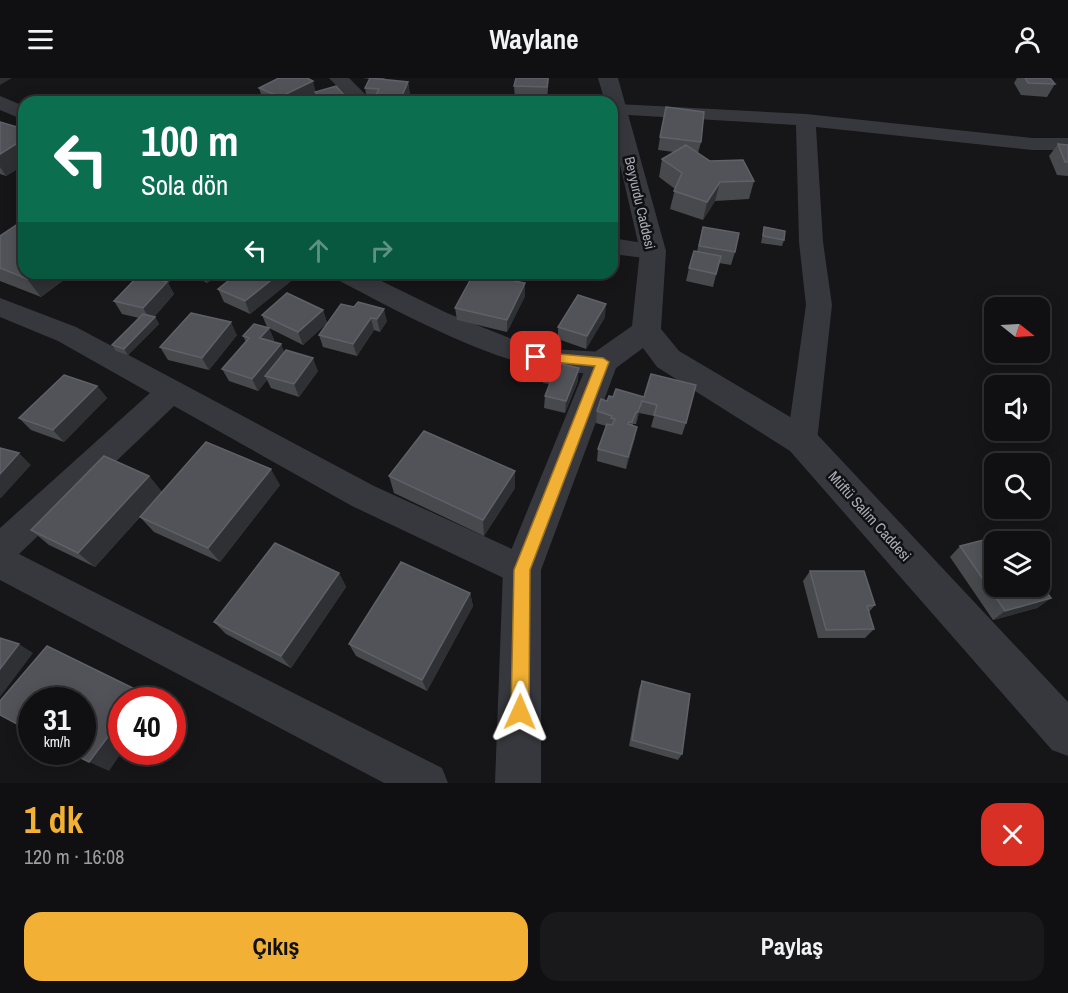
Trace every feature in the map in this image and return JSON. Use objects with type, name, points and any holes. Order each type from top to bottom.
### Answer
[{"type":"street","points":[[338,78],[357,96]]},
{"type":"street","name":"Beyyurdu Caddesi","points":[[608,78],[614,96]]},
{"type":"street","points":[[0,102],[18,111]]},
{"type":"street","points":[[618,110],[806,120],[1032,144],[1068,144]]},
{"type":"street","name":"Beyyurdu Caddesi","points":[[618,110],[653,250],[646,331]]},
{"type":"street","points":[[802,441],[819,305],[811,242],[806,120]]},
{"type":"street","points":[[618,247],[653,250]]},
{"type":"street","points":[[357,279],[418,311],[492,343],[536,357],[603,362],[668,359]]},
{"type":"street","points":[[0,307],[67,334],[363,496],[522,570]]},
{"type":"street","points":[[518,783],[522,570],[603,362],[646,331]]},
{"type":"street","name":"Müftü Salim Caddesi","points":[[646,331],[668,359],[802,441],[1068,734]]},
{"type":"street","points":[[171,391],[2,549],[428,783]]},
{"type":"building","points":[[279,78],[307,78],[313,81],[282,96],[259,88]]},
{"type":"building","points":[[370,78],[408,82],[402,96],[376,96],[379,89],[365,88]]},
{"type":"building","points":[[516,78],[548,78],[547,87],[514,86]]},
{"type":"building","points":[[1025,78],[1050,78],[1055,84],[1028,83]]},
{"type":"building","points":[[336,86],[345,96],[319,96],[315,92]]},
{"type":"building","points":[[666,107],[704,112],[701,142],[660,137]]},
{"type":"building","points":[[0,122],[18,127],[18,143],[0,154]]},
{"type":"building","points":[[1058,144],[1068,145],[1068,162],[1065,162]]},
{"type":"building","points":[[686,145],[710,161],[743,160],[754,181],[720,182],[707,202],[674,191],[682,173],[662,159]]},
{"type":"building","points":[[18,224],[18,275],[0,268],[0,236]]},
{"type":"building","points":[[703,227],[739,233],[735,252],[699,246]]},
{"type":"building","points":[[764,227],[785,231],[784,240],[763,236]]},
{"type":"building","points":[[694,251],[721,256],[716,274],[689,268]]},
{"type":"building","points":[[135,279],[156,279],[167,282],[143,308],[114,301]]},
{"type":"building","points":[[230,279],[272,279],[245,301],[218,289]]},
{"type":"building","points":[[471,279],[505,279],[525,283],[507,320],[455,308]]},
{"type":"building","points":[[287,293],[323,310],[298,332],[262,315]]},
{"type":"building","points":[[578,295],[606,304],[587,336],[558,327]]},
{"type":"building","points":[[358,302],[384,309],[377,319],[371,318],[353,344],[319,335],[341,304],[354,307]]},
{"type":"building","points":[[191,313],[231,322],[202,358],[160,347]]},
{"type":"building","points":[[143,314],[155,317],[124,349],[112,345]]},
{"type":"building","points":[[254,324],[269,328],[260,338],[281,344],[252,379],[222,369],[249,338],[243,336]]},
{"type":"building","points":[[286,350],[313,358],[294,384],[265,376]]},
{"type":"building","points":[[548,361],[579,368],[566,401],[545,396],[554,373],[543,371]]},
{"type":"building","points":[[651,374],[696,385],[686,423],[654,415],[657,405],[642,401],[632,422],[628,424],[637,427],[628,457],[598,449],[607,424],[612,425],[615,419],[597,411],[601,399],[607,401],[609,396],[613,397],[616,389],[644,397]]},
{"type":"building","points":[[64,375],[97,386],[53,430],[19,418]]},
{"type":"building","points":[[424,431],[515,471],[483,520],[389,476]]},
{"type":"building","points":[[206,442],[271,469],[208,548],[140,517]]},
{"type":"building","points":[[0,448],[19,453],[0,474]]},
{"type":"building","points":[[104,456],[149,476],[78,553],[31,530]]},
{"type":"building","points":[[984,540],[984,581],[960,546]]},
{"type":"building","points":[[275,543],[339,573],[281,656],[214,622]]},
{"type":"building","points":[[401,562],[470,593],[422,680],[349,644]]},
{"type":"building","points":[[810,571],[864,571],[875,605],[867,606],[874,629],[826,630]]},
{"type":"building","points":[[995,597],[1051,598],[1005,611]]},
{"type":"building","points":[[0,638],[19,644],[0,669]]},
{"type":"building","points":[[47,646],[131,687],[108,687],[108,737],[96,753],[96,687],[18,687],[18,725],[0,715],[0,701]]},
{"type":"building","points":[[642,681],[690,694],[682,754],[632,740]]},
{"type":"route","points":[[520,712],[522,570],[603,362],[536,357]]}]
